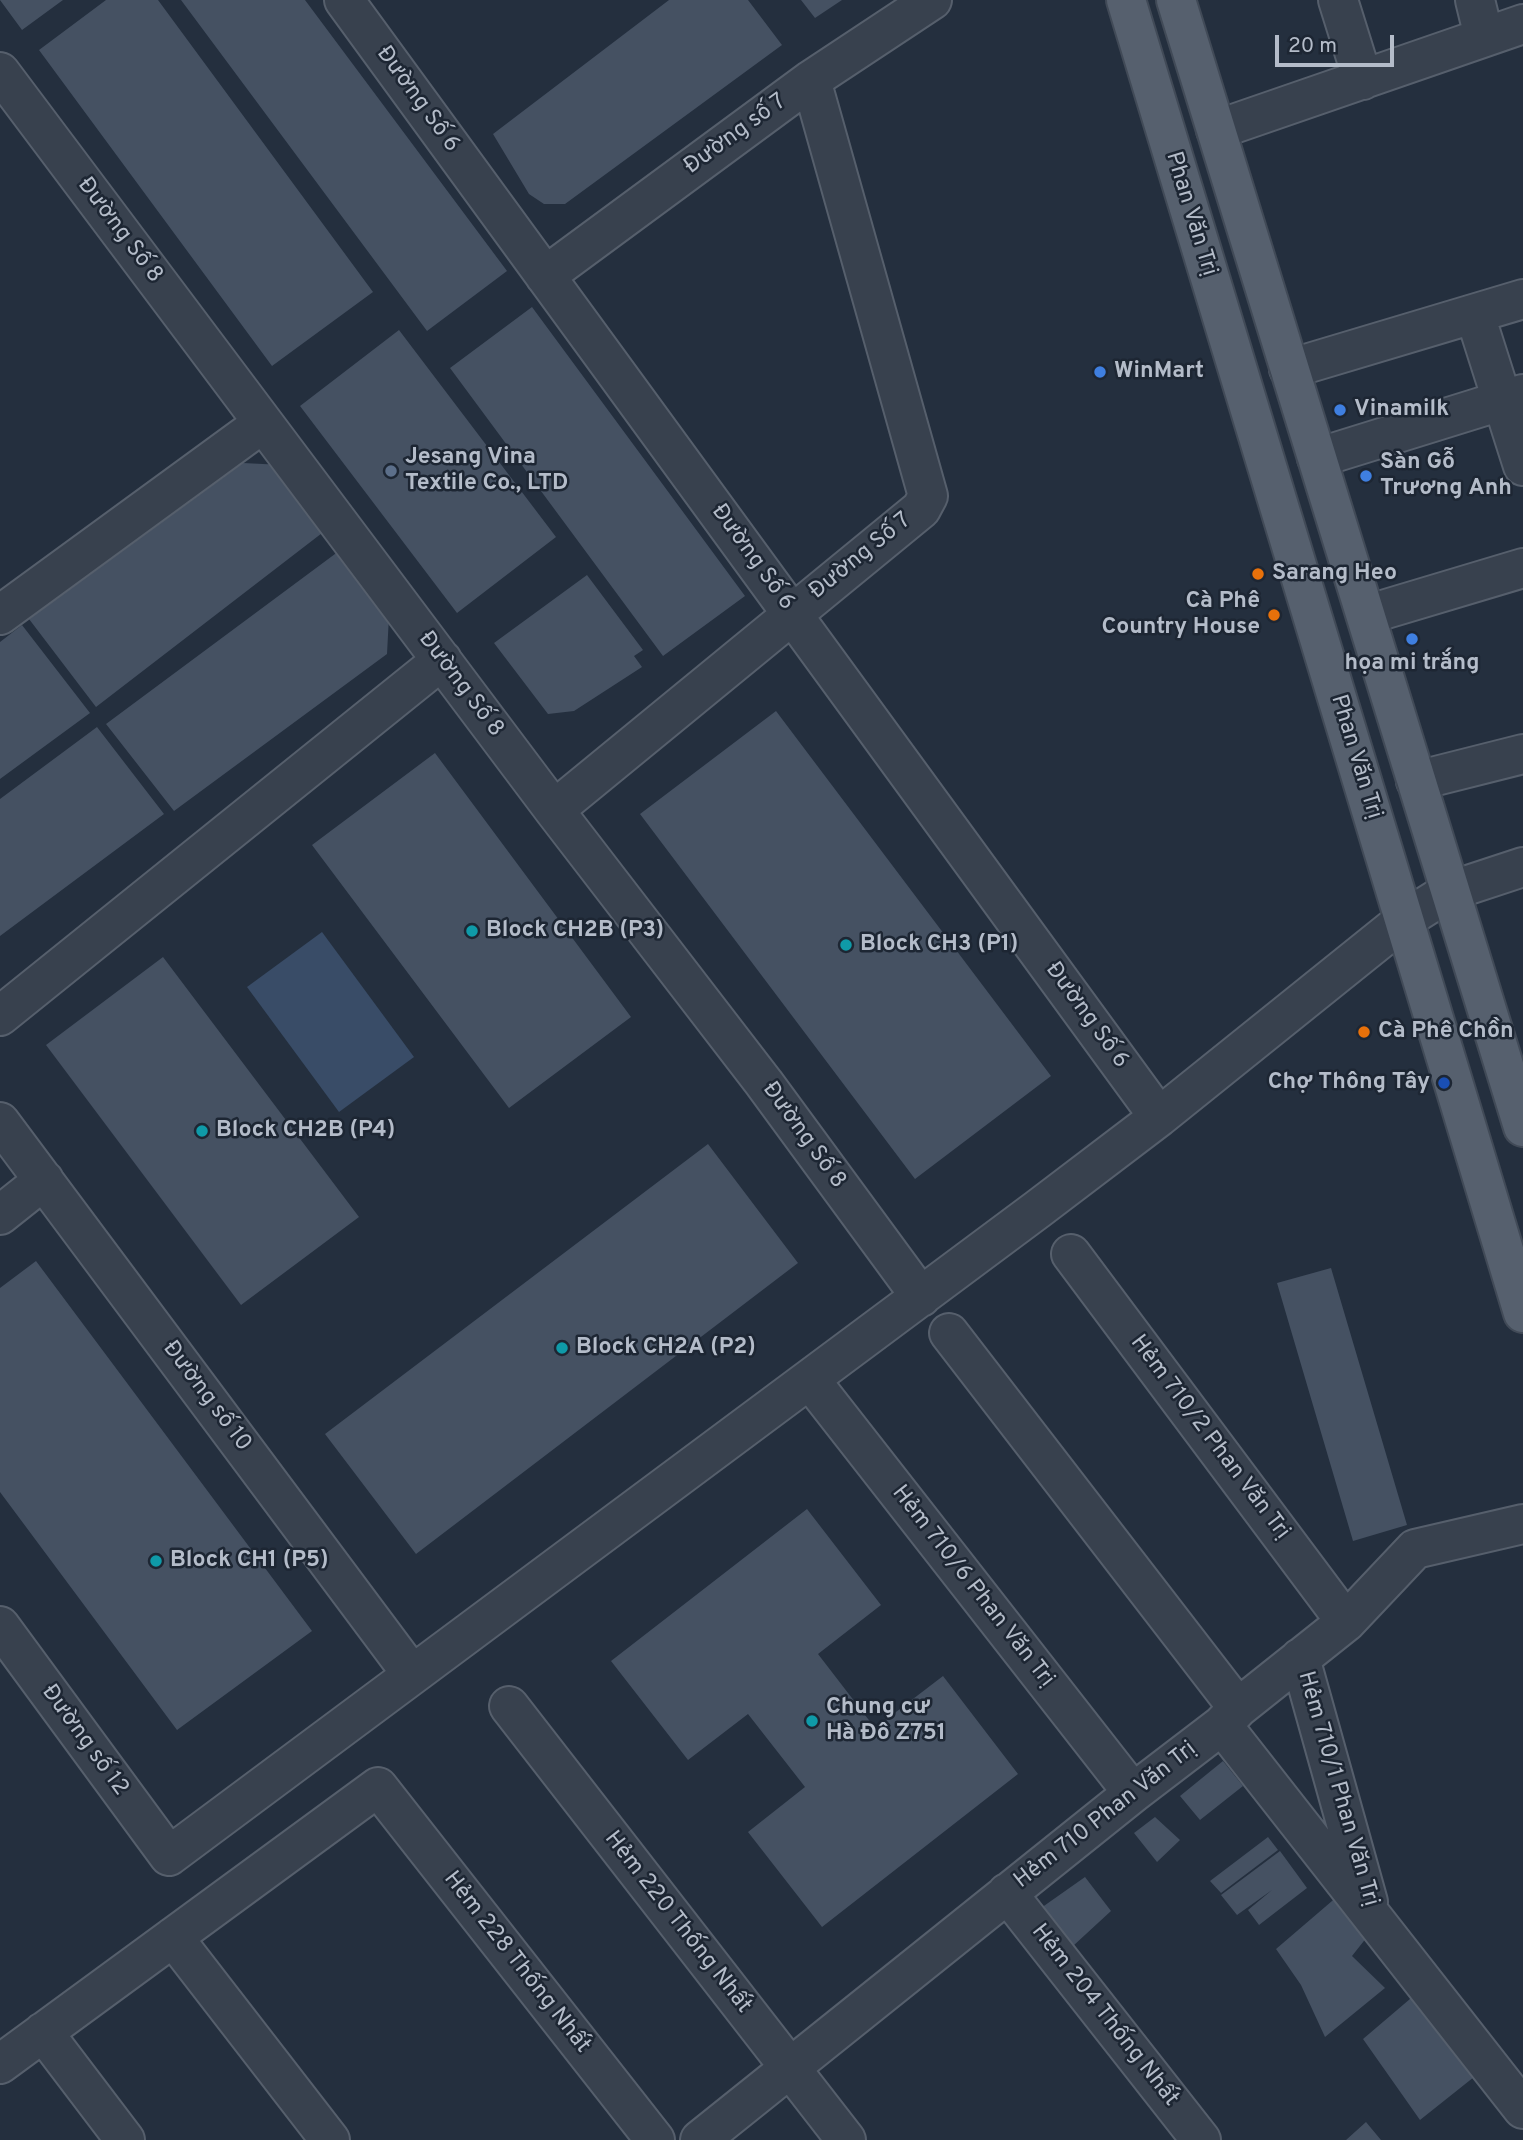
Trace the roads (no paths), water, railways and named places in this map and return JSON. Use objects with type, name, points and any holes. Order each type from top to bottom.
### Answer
[{"type":"main road","name":"Phan Văn Trị","points":[[1126,0],[1523,1312]]},
{"type":"main road","points":[[1176,0],[1450,891],[1511,1044],[1523,1127]]},
{"type":"street","name":"Đường Số 6","points":[[344,0],[1159,1117]]},
{"type":"street","name":"Đường số 7","points":[[545,276],[811,80],[932,0]]},
{"type":"street","points":[[1338,0],[1363,80]]},
{"type":"street","points":[[1475,0],[1484,37]]},
{"type":"street","points":[[1216,130],[1523,24]]},
{"type":"street","name":"Đường Số 8","points":[[0,72],[554,810],[765,1083],[921,1297]]},
{"type":"street","name":"Đường Số 7","points":[[554,810],[921,509],[928,496],[811,80]]},
{"type":"street","points":[[1289,369],[1523,299]]},
{"type":"street","points":[[1475,315],[1512,397],[1523,466]]},
{"type":"street","points":[[1317,458],[1512,397]]},
{"type":"street","points":[[0,615],[263,423]]},
{"type":"street","points":[[1366,615],[1523,568]]},
{"type":"street","points":[[0,1016],[442,660]]},
{"type":"street","points":[[1416,781],[1523,754]]},
{"type":"street","points":[[411,1673],[811,1381],[1159,1117],[1404,920],[1450,891],[1523,867]]},
{"type":"street","name":"Đường số 10","points":[[0,1122],[411,1673]]},
{"type":"street","points":[[0,1215],[44,1180]]},
{"type":"street","name":"Hẻm 710/2 Phan Văn Trị","points":[[1071,1254],[1346,1622]]},
{"type":"street","name":"Hẻm 710/1 Phan Văn Trị","points":[[948,1333],[1230,1716],[1373,1920],[1523,2109]]},
{"type":"street","name":"Hẻm 710/6 Phan Văn Trị","points":[[811,1381],[1133,1793]]},
{"type":"street","name":"Hẻm 710 Phan Văn Trị","points":[[699,2140],[1346,1622],[1415,1549],[1523,1524]]},
{"type":"street","name":"Đường số 12","points":[[0,1626],[169,1856],[411,1673]]},
{"type":"street","name":"Hẻm 710/1 Phan Văn Trị","points":[[1300,1658],[1373,1920]]},
{"type":"street","name":"Hẻm 220 Thống Nhất","points":[[509,1706],[846,2140]]},
{"type":"street","name":"Hẻm 228 Thống Nhất","points":[[173,1937],[377,1787],[655,2140]]},
{"type":"street","name":"Hẻm 204 Thống Nhất","points":[[1007,1893],[1201,2140]]},
{"type":"street","points":[[0,2064],[173,1937],[330,2140]]},
{"type":"street","points":[[43,2032],[125,2140]]},
{"type":"water","points":[[322,932],[414,1057],[339,1112],[247,987]]},
{"type":"place","name":"WinMart","points":[[1100,372]]},
{"type":"place","name":"Vinamilk","points":[[1340,410]]},
{"type":"place","name":"Jesang Vina Textile Co., LTD","points":[[391,471]]},
{"type":"place","name":"Sàn Gỗ Trương Anh","points":[[1366,476]]},
{"type":"place","name":"Sarang Heo","points":[[1258,574]]},
{"type":"place","name":"Cà Phê Country House","points":[[1274,615]]},
{"type":"place","name":"họa mi trắng","points":[[1412,639]]},
{"type":"place","name":"Block CH2B (P3)","points":[[472,931]]},
{"type":"place","name":"Block CH3 (P1)","points":[[846,945]]},
{"type":"place","name":"Cà Phê Chồn","points":[[1364,1032]]},
{"type":"place","name":"Chợ Thông Tây","points":[[1444,1083]]},
{"type":"place","name":"Block CH2B (P4)","points":[[202,1131]]},
{"type":"place","name":"Block CH2A (P2)","points":[[562,1348]]},
{"type":"place","name":"Block CH1 (P5)","points":[[156,1561]]},
{"type":"place","name":"Chung cư Hà Đô Z751","points":[[812,1721]]}]
